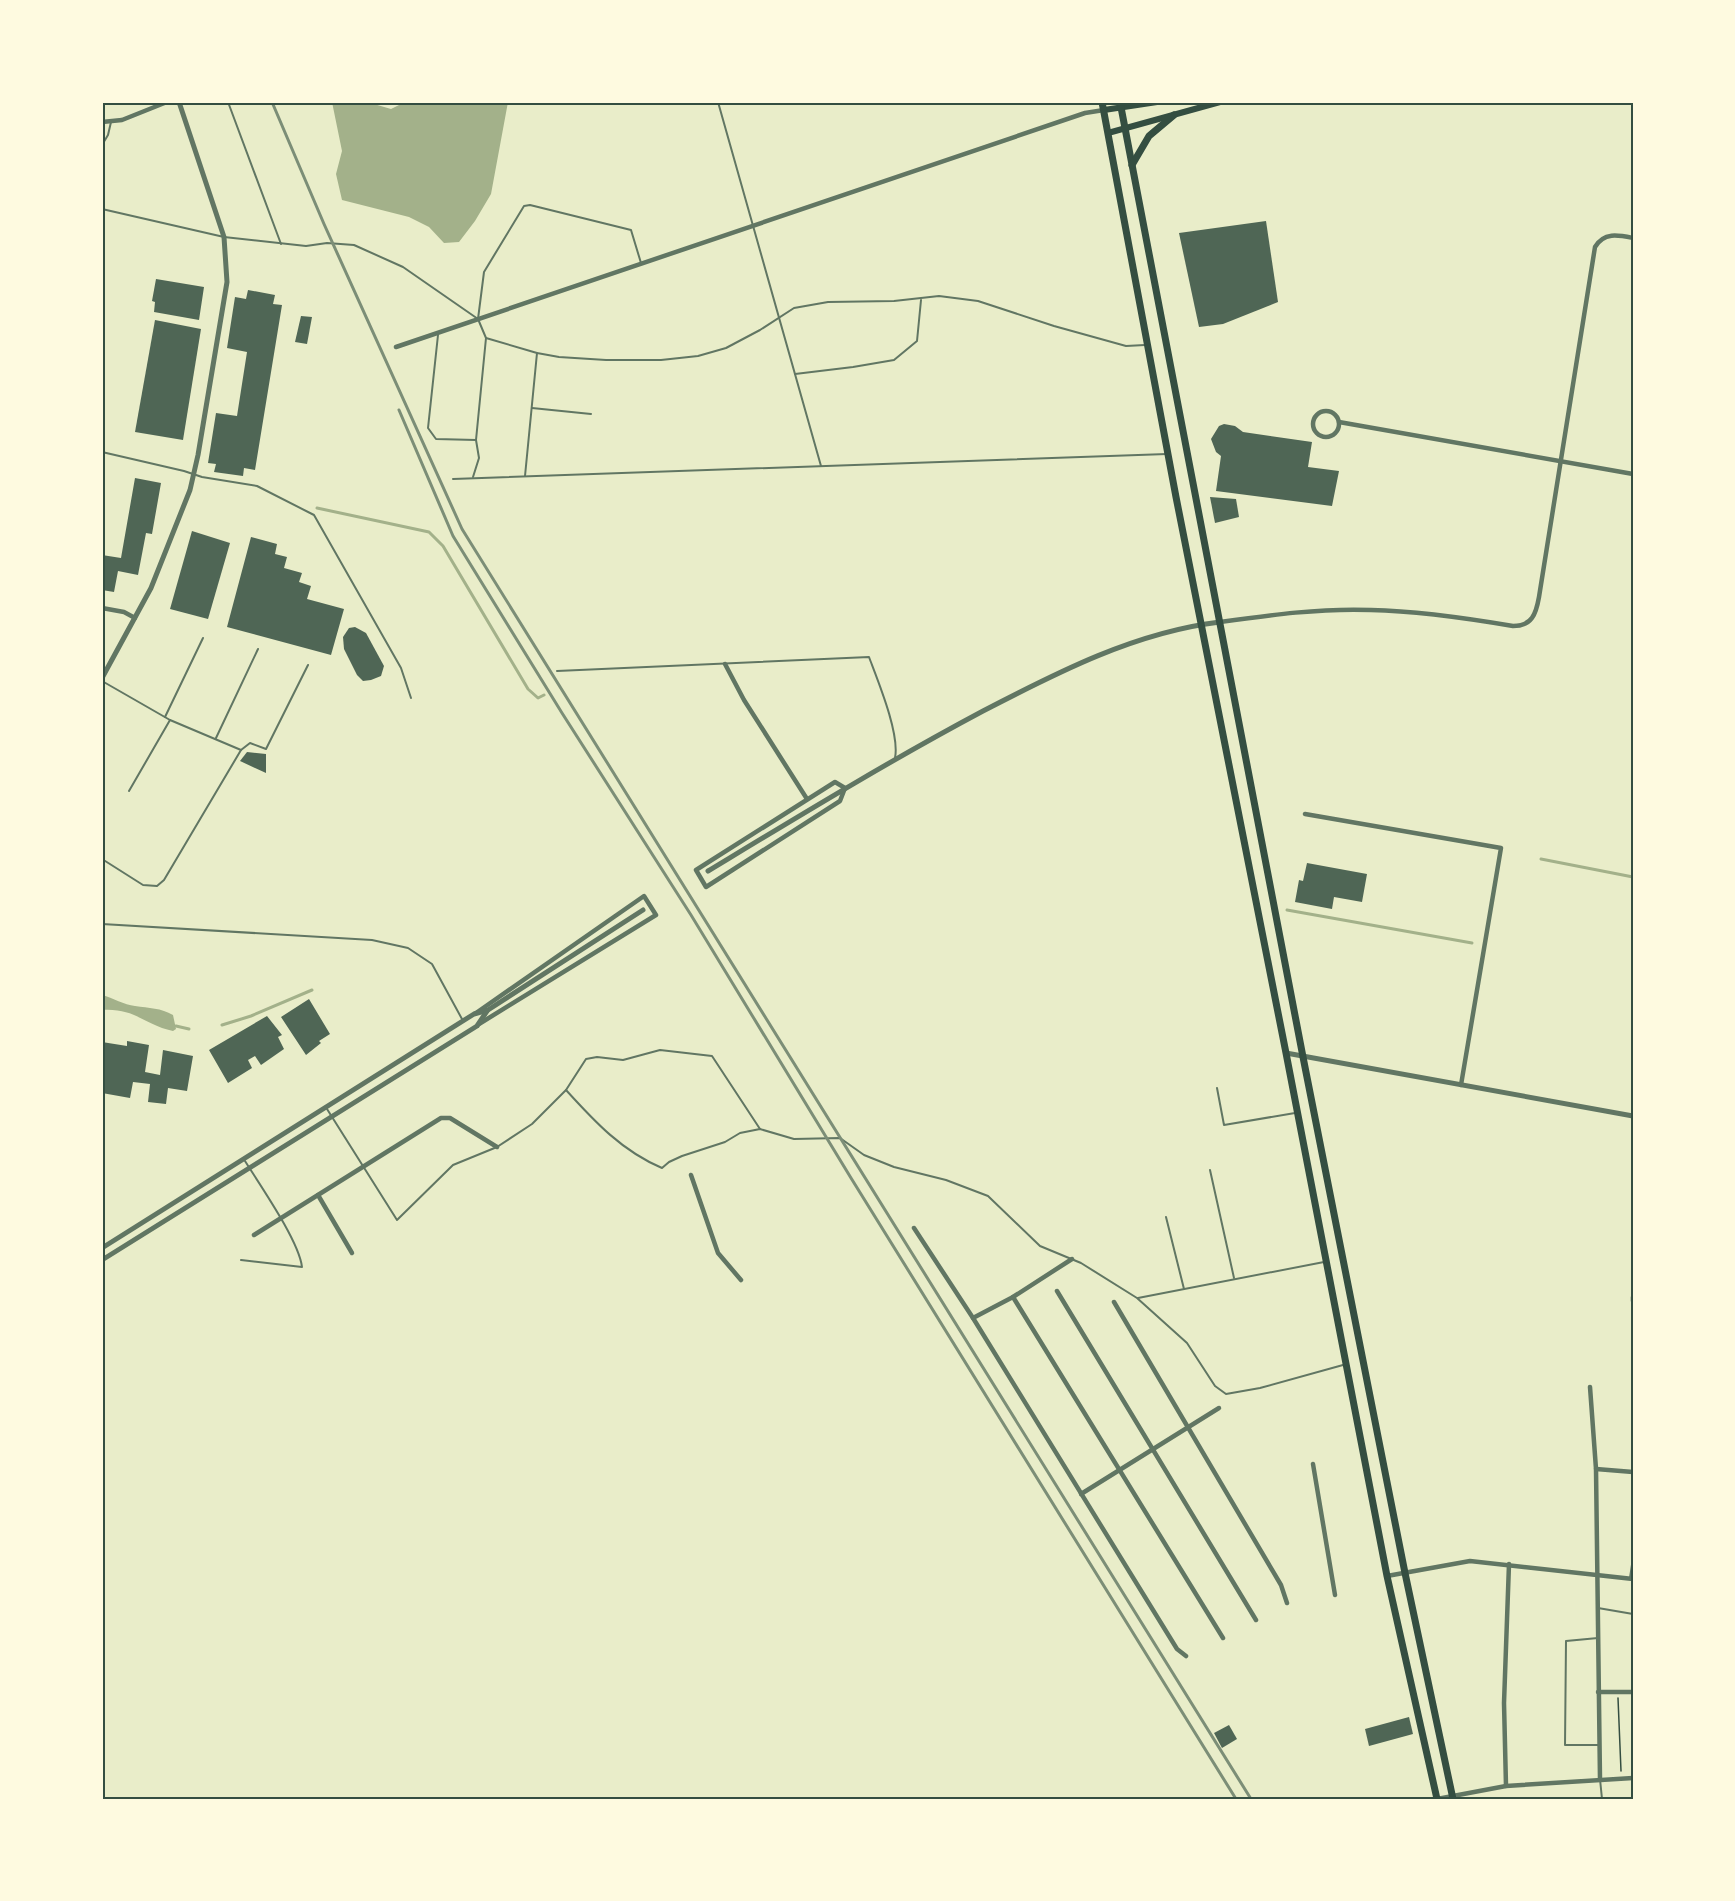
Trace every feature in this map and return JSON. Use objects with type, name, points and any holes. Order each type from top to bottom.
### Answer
[{"type":"main road","points":[[1102,102],[1201,624],[1387,1576],[1437,1799]]},
{"type":"main road","points":[[1104,110],[1120,105],[1157,102]]},
{"type":"main road","points":[[1108,133],[1220,102]]},
{"type":"main road","points":[[1120,105],[1303,1057],[1405,1573],[1452,1797]]},
{"type":"main road","points":[[1132,165],[1149,136],[1174,115]]},
{"type":"street","points":[[102,122],[122,120],[166,102]]},
{"type":"street","points":[[102,680],[151,588],[195,474],[227,282],[224,237],[179,102]]},
{"type":"street","points":[[396,347],[1085,113],[1104,110]]},
{"type":"street","points":[[708,871],[894,760],[1041,681],[1100,655],[1153,636],[1201,624],[1317,611],[1370,610],[1452,615],[1513,626],[1525,624],[1533,618],[1539,597],[1595,247],[1604,237],[1612,235],[1633,238]]},
{"type":"street","points":[[1339,422],[1337,430],[1330,436],[1318,434],[1314,426],[1314,418],[1324,411],[1332,412],[1339,422],[1633,474]]},
{"type":"street","points":[[102,608],[124,612],[135,618]]},
{"type":"street","points":[[725,664],[744,700],[807,799]]},
{"type":"street","points":[[835,782],[845,788],[840,801],[706,887],[696,870],[835,782]]},
{"type":"street","points":[[1305,814],[1502,848],[1461,1085]]},
{"type":"street","points":[[102,1248],[325,1106],[463,1022],[644,896],[656,915],[102,1260]]},
{"type":"street","points":[[474,1014],[488,1010],[643,910]]},
{"type":"street","points":[[477,1026],[488,1010]]},
{"type":"street","points":[[1286,1053],[1633,1116]]},
{"type":"street","points":[[254,1235],[441,1118],[450,1118],[497,1147]]},
{"type":"street","points":[[691,1175],[718,1253],[741,1280]]},
{"type":"street","points":[[318,1195],[352,1253]]},
{"type":"street","points":[[914,1228],[973,1318],[1177,1649],[1186,1656]]},
{"type":"street","points":[[973,1318],[1013,1297],[1072,1259]]},
{"type":"street","points":[[1057,1291],[1256,1620]]},
{"type":"street","points":[[1013,1297],[1223,1638]]},
{"type":"street","points":[[1114,1302],[1281,1585],[1287,1603]]},
{"type":"street","points":[[1590,1387],[1596,1469],[1600,1779]]},
{"type":"street","points":[[1081,1494],[1219,1408]]},
{"type":"street","points":[[1313,1464],[1335,1595]]},
{"type":"street","points":[[1596,1469],[1633,1472]]},
{"type":"street","points":[[1387,1576],[1470,1561],[1632,1579]]},
{"type":"street","points":[[1506,1786],[1504,1703],[1509,1564]]},
{"type":"street","points":[[1598,1692],[1633,1692]]},
{"type":"street","points":[[1437,1799],[1506,1786],[1633,1778]]},
{"type":"lane","points":[[228,102],[281,244]]},
{"type":"lane","points":[[718,102],[820,466]]},
{"type":"lane","points":[[102,145],[108,135],[111,122]]},
{"type":"lane","points":[[473,477],[479,458],[476,440],[486,338],[478,319],[484,272],[524,206],[530,205],[632,230],[641,263]]},
{"type":"lane","points":[[102,209],[224,237],[306,246],[354,245],[403,267],[478,319]]},
{"type":"lane","points":[[486,338],[537,353],[606,360],[661,360],[698,356],[726,348],[794,308],[828,302],[921,299],[939,296],[978,301],[1054,326],[1126,346],[1148,345]]},
{"type":"lane","points":[[795,374],[894,360],[917,340],[921,299]]},
{"type":"lane","points":[[438,332],[428,428],[436,439],[476,440]]},
{"type":"lane","points":[[525,476],[537,353]]},
{"type":"lane","points":[[532,408],[591,414]]},
{"type":"lane","points":[[102,452],[202,477],[257,486],[314,515],[401,668],[411,698]]},
{"type":"lane","points":[[453,479],[1169,454]]},
{"type":"lane","points":[[165,717],[203,638]]},
{"type":"lane","points":[[216,738],[258,649]]},
{"type":"lane","points":[[557,671],[869,657],[885,703],[897,749],[894,760]]},
{"type":"lane","points":[[102,859],[143,885],[157,886],[164,880],[241,750],[250,743],[266,749],[308,665]]},
{"type":"lane","points":[[102,680],[170,720],[241,750]]},
{"type":"lane","points":[[129,791],[170,720]]},
{"type":"lane","points":[[102,924],[366,940],[408,948],[432,964],[463,1022]]},
{"type":"lane","points":[[325,1106],[397,1220],[453,1165],[497,1147],[532,1124],[566,1090],[586,1059],[597,1057],[623,1060],[660,1050],[712,1056],[760,1129]]},
{"type":"lane","points":[[1217,1088],[1224,1125],[1298,1113]]},
{"type":"lane","points":[[566,1090],[618,1143],[642,1160],[662,1168],[682,1156],[725,1142],[740,1133],[760,1129],[794,1139],[840,1138],[864,1155],[884,1163],[946,1180],[988,1196],[1040,1246],[1081,1263],[1137,1298],[1187,1342],[1215,1386],[1226,1394],[1249,1391],[1346,1364]]},
{"type":"lane","points":[[240,1260],[302,1267],[301,1258],[281,1219],[243,1158]]},
{"type":"lane","points":[[1210,1170],[1234,1280]]},
{"type":"lane","points":[[1166,1217],[1184,1289]]},
{"type":"lane","points":[[1137,1298],[1326,1262]]},
{"type":"lane","points":[[1632,1579],[1633,1558]]},
{"type":"lane","points":[[1598,1608],[1633,1614]]},
{"type":"lane","points":[[1598,1638],[1566,1641],[1565,1745],[1599,1745]]},
{"type":"lane","points":[[1600,1779],[1602,1799]]},
{"type":"path","points":[[1618,1692],[1621,1778]]},
{"type":"shaded area","points":[[332,102],[367,102],[391,109],[405,102],[508,102],[491,194],[459,242],[444,243],[429,227],[409,217],[342,200],[336,174],[342,151]]},
{"type":"shaded area","points":[[102,995],[127,1004],[173,1015],[176,1029],[173,1031],[163,1028],[132,1014],[102,1010]]},
{"type":"building","points":[[1266,221],[1278,302],[1223,324],[1199,327],[1179,233]]},
{"type":"building","points":[[156,279],[204,287],[199,320],[154,312],[155,302],[152,301]]},
{"type":"building","points":[[248,290],[275,295],[273,304],[282,305],[255,470],[244,468],[243,476],[214,472],[216,464],[208,463],[216,413],[237,416],[247,352],[227,348],[235,297],[246,299]]},
{"type":"building","points":[[301,316],[312,317],[307,344],[295,342]]},
{"type":"building","points":[[155,320],[201,329],[183,440],[135,432]]},
{"type":"building","points":[[1224,424],[1235,426],[1243,432],[1312,442],[1308,467],[1339,471],[1332,506],[1216,491],[1221,456],[1216,452],[1211,439],[1219,426]]},
{"type":"building","points":[[135,478],[161,483],[152,534],[146,533],[138,575],[118,571],[114,592],[102,590],[102,555],[121,558]]},
{"type":"building","points":[[1210,497],[1236,499],[1239,517],[1215,523]]},
{"type":"building","points":[[192,531],[230,543],[208,619],[170,609]]},
{"type":"building","points":[[251,537],[277,544],[275,554],[287,557],[284,568],[302,573],[299,582],[311,586],[307,599],[344,609],[331,655],[227,627]]},
{"type":"building","points":[[355,627],[366,633],[384,666],[381,676],[363,681],[357,675],[344,649],[343,637],[349,628]]},
{"type":"building","points":[[247,752],[266,754],[266,773],[240,761]]},
{"type":"building","points":[[1307,863],[1367,874],[1362,902],[1334,897],[1332,909],[1295,902],[1299,880],[1303,881]]},
{"type":"building","points":[[309,999],[330,1034],[319,1041],[321,1043],[306,1055],[281,1017]]},
{"type":"building","points":[[267,1016],[282,1035],[278,1037],[284,1049],[261,1065],[255,1056],[248,1060],[252,1068],[228,1083],[209,1050]]},
{"type":"building","points":[[127,1041],[149,1045],[145,1072],[160,1075],[163,1050],[193,1056],[187,1091],[168,1088],[166,1104],[148,1102],[150,1084],[133,1082],[130,1098],[102,1093],[102,1042],[127,1046]]},
{"type":"building","points":[[1409,1717],[1413,1734],[1369,1746],[1365,1729]]},
{"type":"building","points":[[1229,1725],[1237,1739],[1222,1748],[1214,1733]]},
{"type":"waterway","points":[[317,508],[429,532],[443,546],[528,689],[538,698],[544,695]]},
{"type":"waterway","points":[[1541,859],[1633,877]]},
{"type":"waterway","points":[[1287,910],[1472,943]]},
{"type":"waterway","points":[[222,1025],[251,1016],[312,990]]},
{"type":"waterway","points":[[176,1026],[189,1029]]},
{"type":"railway","points":[[272,102],[324,224],[462,529],[1251,1799]]},
{"type":"railway","points":[[399,410],[453,536],[562,713],[691,915],[851,1178],[1236,1799]]}]
